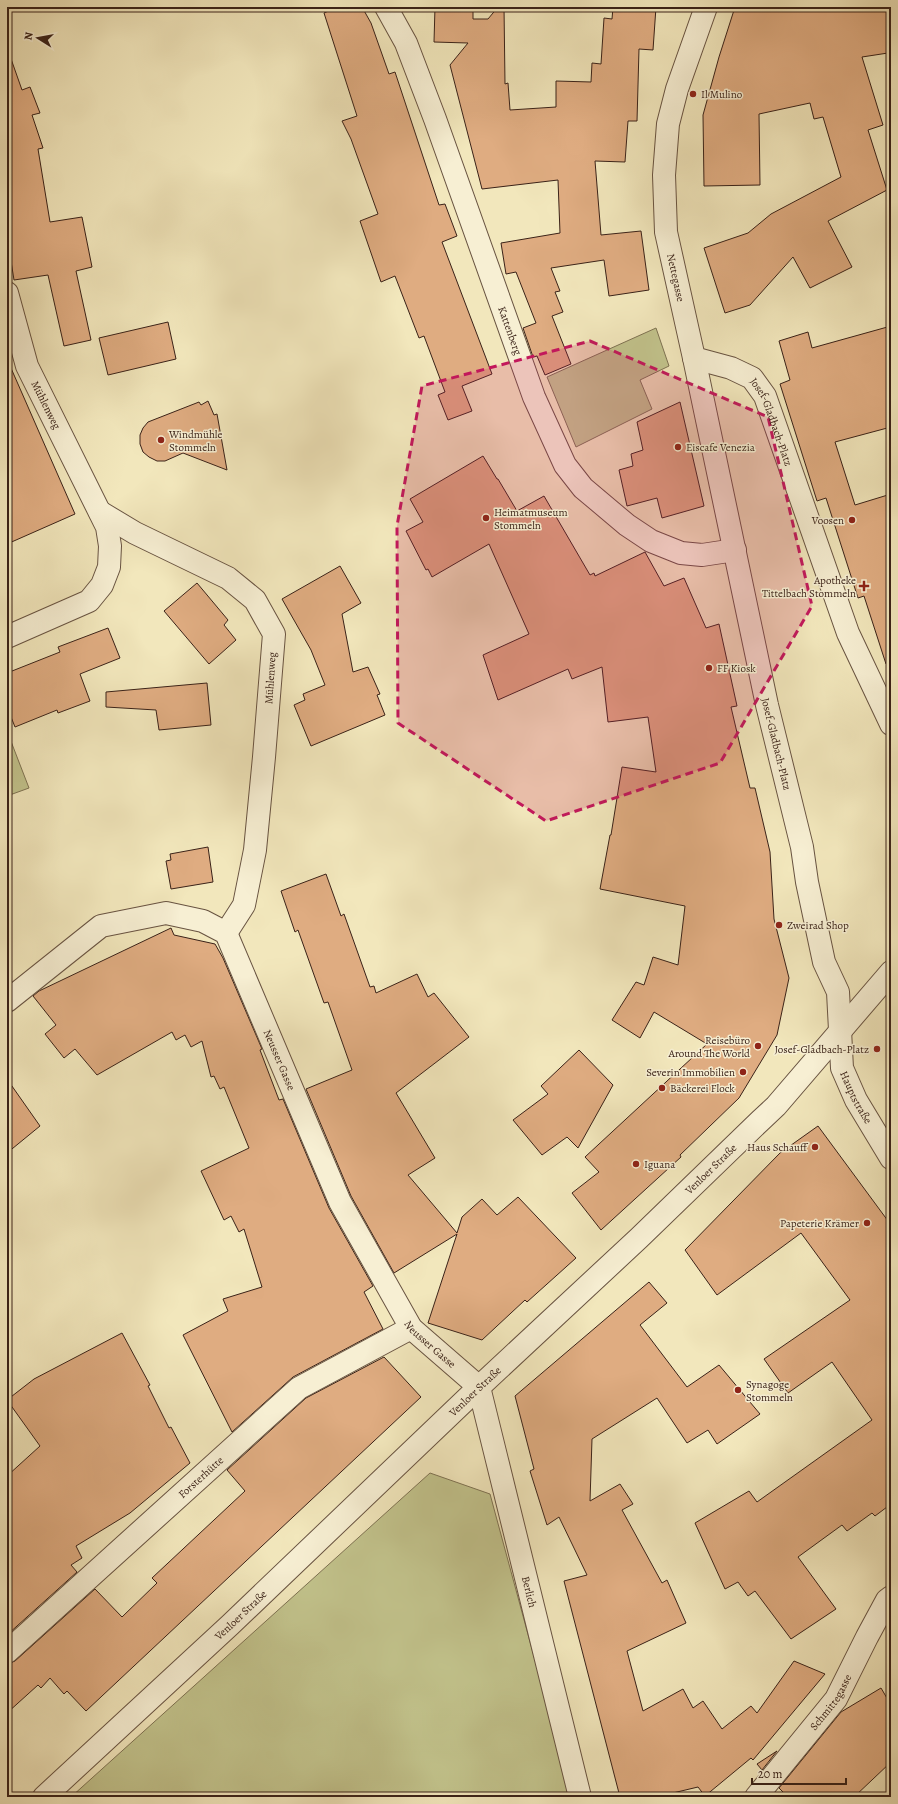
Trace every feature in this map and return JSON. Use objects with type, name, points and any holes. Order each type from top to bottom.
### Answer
[{"type":"street","name":"Kattenberg","points":[[386,7],[406,43],[435,119],[534,397],[565,465],[584,488],[627,525],[652,541],[681,553],[702,555],[735,550]]},
{"type":"street","name":"Nettegasse","points":[[706,7],[677,89],[668,124],[664,175],[666,232],[735,550]]},
{"type":"street","name":"Mühlenweg","points":[[7,293],[26,366],[100,512],[107,527],[110,546],[109,567],[102,585],[89,601],[7,637]]},
{"type":"street","name":"Josef-Gladbach-Platz","points":[[694,358],[731,368],[752,378],[765,396],[848,634],[891,724]]},
{"type":"street","name":"Mühlenweg","points":[[100,512],[135,533],[228,578],[255,600],[274,634],[255,850],[244,905],[226,933]]},
{"type":"street","name":"Josef-Gladbach-Platz","points":[[735,550],[767,705],[802,847],[807,882],[824,962],[838,992],[840,1031]]},
{"type":"street","points":[[7,1001],[101,926],[166,913],[203,921],[226,933]]},
{"type":"street","name":"Neusser Gasse","points":[[226,933],[340,1202],[411,1328],[479,1387]]},
{"type":"street","name":"Venloer Straße","points":[[44,1797],[230,1625],[479,1387],[639,1238],[771,1110],[891,972]]},
{"type":"street","name":"Hauptstraße","points":[[840,1031],[842,1068],[856,1100],[891,1158]]},
{"type":"street","name":"Forsterhütte","points":[[7,1652],[299,1388],[411,1328]]},
{"type":"street","name":"Berlich","points":[[479,1387],[580,1797]]},
{"type":"street","name":"Schmittegasse","points":[[756,1797],[836,1699],[866,1636],[889,1599]]},
{"type":"highlighted area","points":[[590,341],[768,417],[812,606],[720,763],[546,821],[398,723],[397,526],[422,386]]},
{"type":"green space","points":[[656,328],[669,366],[640,380],[652,409],[576,447],[547,377]]},
{"type":"green space","points":[[7,731],[29,788],[7,796]]},
{"type":"green space","points":[[430,1473],[490,1494],[572,1797],[71,1797]]},
{"type":"building","points":[[337,7],[362,7],[371,23],[389,74],[395,72],[439,205],[445,204],[457,236],[442,242],[492,374],[462,386],[472,411],[448,420],[438,395],[445,392],[424,336],[419,338],[395,276],[381,282],[360,221],[378,214],[351,139],[342,121],[357,116],[324,13]]},
{"type":"building","points":[[435,7],[473,7],[473,19],[488,19],[498,7],[504,7],[505,84],[508,83],[510,110],[556,107],[556,81],[591,82],[592,63],[601,64],[604,18],[612,19],[613,7],[656,7],[653,50],[639,49],[637,121],[628,121],[625,162],[595,161],[601,235],[641,231],[649,290],[609,296],[604,260],[551,268],[560,291],[555,292],[563,312],[552,316],[571,364],[545,375],[537,356],[533,357],[523,328],[536,323],[516,272],[506,274],[501,243],[560,233],[558,180],[482,189],[450,65],[468,43],[434,42]]},
{"type":"building","points":[[735,7],[891,7],[891,41],[888,53],[862,57],[883,125],[868,130],[887,190],[828,221],[852,267],[810,288],[793,257],[750,305],[725,313],[704,248],[748,233],[771,214],[841,177],[823,117],[814,119],[810,103],[759,114],[760,185],[704,186],[703,115]]},
{"type":"building","points":[[10,56],[22,90],[30,87],[40,113],[32,115],[43,148],[38,149],[50,222],[82,217],[92,267],[76,271],[91,340],[64,346],[48,275],[14,280],[7,236],[7,57]]},
{"type":"building","points":[[168,322],[176,359],[108,375],[99,338]]},
{"type":"building","points":[[891,326],[891,427],[835,442],[855,505],[891,494],[891,663],[886,664],[864,596],[858,598],[826,498],[817,501],[780,384],[790,380],[779,341],[808,332],[812,348]]},
{"type":"building","points":[[7,359],[75,514],[7,544]]},
{"type":"building","points":[[208,401],[214,415],[217,414],[227,470],[183,453],[165,461],[157,461],[143,452],[140,444],[140,435],[148,422],[199,402],[201,405]]},
{"type":"building","points":[[680,402],[704,506],[662,518],[657,498],[627,506],[619,470],[633,466],[631,454],[643,450],[637,422]]},
{"type":"building","points":[[483,456],[517,511],[544,496],[590,575],[594,573],[595,576],[645,552],[664,586],[684,578],[706,628],[719,624],[737,706],[731,707],[750,788],[755,788],[770,852],[774,919],[789,978],[777,1035],[739,1098],[680,1155],[681,1157],[601,1230],[572,1193],[599,1172],[585,1157],[707,1044],[654,1012],[640,1038],[612,1020],[636,982],[644,985],[653,957],[678,965],[685,906],[600,889],[611,835],[622,767],[656,772],[648,717],[608,722],[602,667],[572,679],[568,669],[498,700],[483,655],[529,634],[489,544],[432,577],[428,569],[426,570],[406,531],[423,522],[410,499]]},
{"type":"building","points":[[340,566],[361,603],[342,614],[353,672],[368,667],[380,694],[377,695],[385,715],[311,746],[294,705],[305,700],[303,694],[325,685],[311,650],[282,599]]},
{"type":"building","points":[[197,583],[228,620],[224,625],[236,640],[209,664],[164,611]]},
{"type":"building","points":[[108,628],[120,658],[80,674],[90,701],[58,713],[57,710],[15,727],[7,707],[7,673],[60,652],[58,647]]},
{"type":"building","points":[[207,683],[211,725],[159,730],[156,710],[106,707],[106,692]]},
{"type":"building","points":[[208,847],[213,882],[171,889],[166,861],[171,860],[170,854]]},
{"type":"building","points":[[326,874],[341,916],[344,914],[370,987],[374,986],[376,993],[417,974],[428,997],[434,993],[469,1037],[396,1093],[435,1158],[408,1175],[457,1233],[462,1217],[482,1199],[497,1215],[518,1197],[576,1258],[527,1302],[525,1300],[482,1340],[428,1323],[457,1234],[394,1273],[351,1196],[306,1089],[352,1070],[328,1002],[324,1003],[298,930],[295,932],[281,891]]},
{"type":"building","points":[[171,928],[174,935],[215,944],[223,958],[262,1049],[260,1050],[279,1100],[283,1099],[329,1208],[373,1286],[364,1292],[383,1329],[293,1377],[232,1432],[183,1335],[228,1311],[223,1299],[262,1287],[244,1229],[239,1232],[231,1216],[224,1220],[201,1171],[249,1148],[224,1087],[220,1089],[214,1076],[211,1077],[202,1041],[191,1047],[185,1035],[176,1040],[172,1032],[97,1075],[75,1049],[64,1058],[45,1034],[56,1025],[33,996],[39,991]]},
{"type":"building","points":[[579,1050],[613,1085],[578,1148],[567,1137],[542,1155],[513,1120],[548,1094],[541,1086]]},
{"type":"building","points":[[7,1079],[40,1126],[7,1153]]},
{"type":"building","points":[[818,1126],[891,1225],[891,1504],[875,1516],[872,1513],[847,1531],[842,1525],[798,1557],[836,1609],[791,1639],[755,1591],[748,1596],[738,1582],[725,1589],[695,1523],[749,1491],[757,1502],[872,1420],[832,1362],[788,1393],[764,1359],[850,1300],[801,1233],[717,1295],[685,1250],[780,1153]]},
{"type":"building","points":[[649,1282],[667,1303],[640,1325],[687,1387],[719,1365],[760,1414],[717,1444],[708,1430],[687,1443],[657,1398],[592,1439],[590,1501],[620,1484],[633,1504],[622,1510],[662,1583],[667,1580],[686,1623],[627,1651],[643,1711],[683,1689],[693,1708],[703,1701],[722,1729],[751,1706],[757,1713],[794,1661],[825,1674],[753,1760],[751,1758],[705,1796],[698,1787],[656,1797],[620,1797],[564,1581],[587,1575],[559,1517],[547,1525],[530,1471],[534,1469],[515,1396]]},
{"type":"building","points":[[122,1333],[150,1385],[148,1386],[169,1428],[171,1427],[190,1463],[130,1513],[76,1546],[82,1558],[71,1565],[77,1572],[7,1635],[7,1476],[40,1446],[7,1400],[34,1379]]},
{"type":"building","points":[[384,1357],[421,1397],[86,1711],[67,1691],[64,1694],[50,1678],[41,1688],[38,1685],[7,1713],[7,1664],[15,1661],[95,1589],[122,1617],[157,1583],[152,1578],[245,1491],[227,1470],[306,1398]]},
{"type":"building","points":[[881,1688],[891,1705],[891,1762],[854,1797],[788,1797],[779,1788],[841,1712]]},
{"type":"building","points":[[777,1751],[762,1770],[757,1764]]},
{"type":"place","name":"Il Mulino","points":[[693,94]]},
{"type":"place","name":"Windmühle Stommeln","points":[[161,440]]},
{"type":"place","name":"Eiscafe Venezia","points":[[678,447]]},
{"type":"place","name":"Heimatmuseum Stommeln","points":[[486,518]]},
{"type":"place","name":"Voosen","points":[[852,520]]},
{"type":"place","name":"Apotheke Tittelbach Stommeln","points":[[864,586]]},
{"type":"place","name":"FF Kiosk","points":[[709,668]]},
{"type":"place","name":"Zweirad Shop","points":[[779,925]]},
{"type":"place","name":"Reisebüro Around The World","points":[[758,1046]]},
{"type":"place","name":"Josef-Gladbach-Platz","points":[[877,1049]]},
{"type":"place","name":"Severin Immobilien","points":[[743,1072]]},
{"type":"place","name":"Bäckerei Flock","points":[[662,1088]]},
{"type":"place","name":"Haus Schauff","points":[[815,1147]]},
{"type":"place","name":"Iguana","points":[[636,1164]]},
{"type":"place","name":"Papeterie Krämer","points":[[867,1223]]},
{"type":"place","name":"Synagoge Stommeln","points":[[738,1390]]}]
